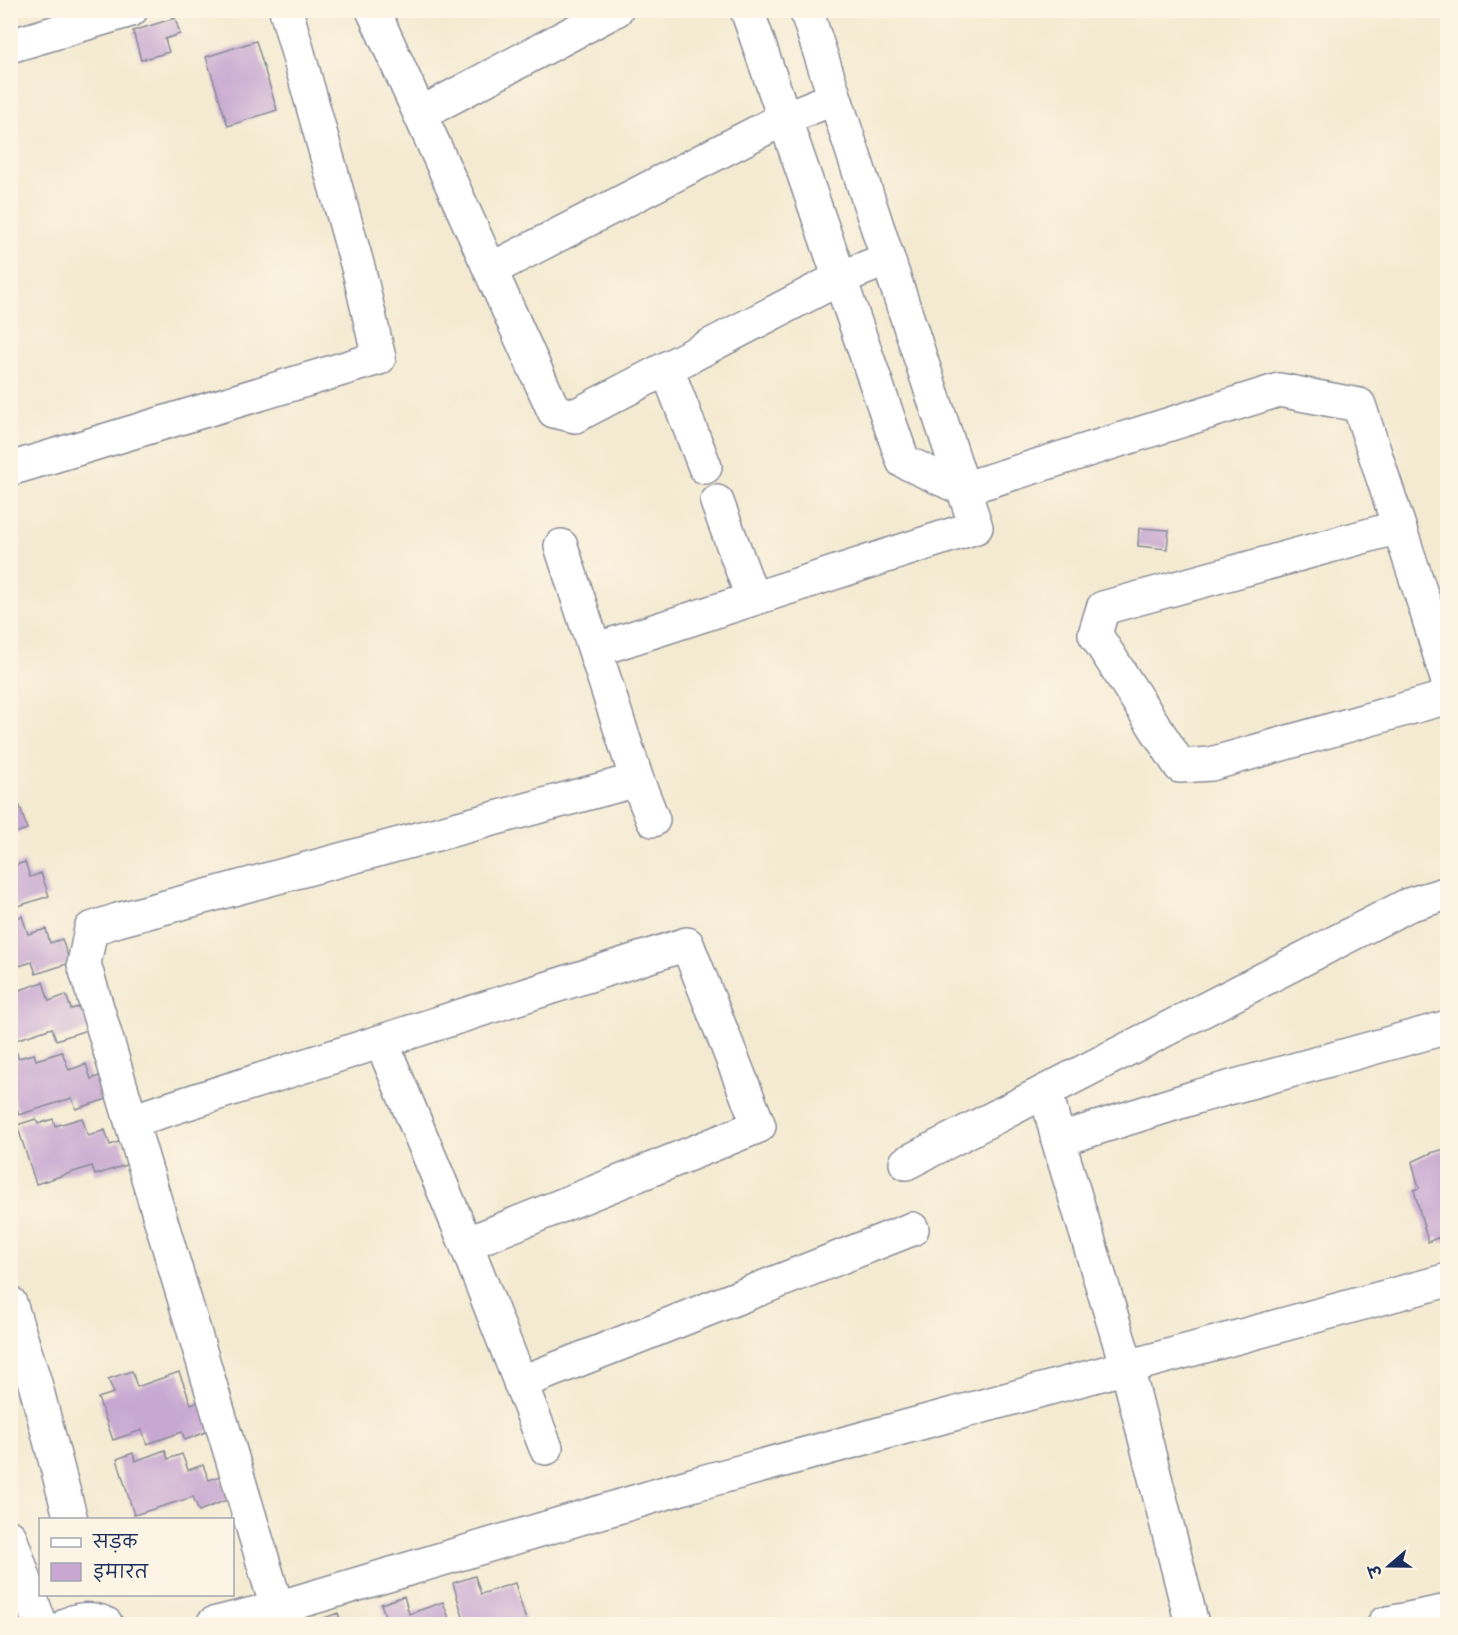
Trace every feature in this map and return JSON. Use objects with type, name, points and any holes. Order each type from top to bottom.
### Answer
[{"type":"street","points":[[10,46],[131,10]]},
{"type":"street","points":[[10,469],[379,358],[359,271],[286,10]]},
{"type":"street","points":[[373,10],[554,411],[575,416],[840,278],[888,259]]},
{"type":"street","points":[[420,114],[616,10]]},
{"type":"street","points":[[747,10],[903,461],[963,489],[1279,390],[1359,405],[1399,527],[1436,603],[1448,682]]},
{"type":"street","points":[[595,650],[976,527],[806,10]]},
{"type":"street","points":[[490,270],[785,118],[835,98]]},
{"type":"street","points":[[667,369],[705,467]]},
{"type":"street","points":[[717,502],[753,599]]},
{"type":"street","points":[[1399,527],[1103,608],[1095,634],[1180,766],[1211,764],[1448,698]]},
{"type":"street","points":[[561,546],[637,780],[653,820]]},
{"type":"street","points":[[277,1608],[84,964],[91,929],[637,780]]},
{"type":"street","points":[[906,1163],[1408,904],[1448,893]]},
{"type":"street","points":[[131,1121],[687,944],[759,1126],[465,1244]]},
{"type":"street","points":[[1058,1140],[1196,1097],[1448,1027]]},
{"type":"street","points":[[382,1042],[546,1448]]},
{"type":"street","points":[[1046,1091],[1058,1140],[1127,1367],[1192,1624]]},
{"type":"street","points":[[520,1383],[912,1229]]},
{"type":"street","points":[[213,1624],[277,1608],[695,1485],[1448,1280]]},
{"type":"street","points":[[10,1303],[35,1383],[70,1518]]},
{"type":"street","points":[[10,1537],[40,1624]]},
{"type":"street","points":[[1384,1624],[1448,1611]]},
{"type":"building","points":[[175,18],[180,34],[165,39],[169,52],[141,60],[133,31]]},
{"type":"building","points":[[256,41],[277,110],[228,126],[206,57]]},
{"type":"building","points":[[1139,528],[1169,530],[1167,549],[1138,546]]},
{"type":"building","points":[[20,806],[27,829],[10,835],[10,809]]},
{"type":"building","points":[[25,862],[30,877],[41,873],[49,896],[15,907],[10,896],[10,867]]},
{"type":"building","points":[[22,916],[28,934],[46,929],[50,943],[62,939],[70,963],[36,974],[32,962],[10,969],[10,920]]},
{"type":"building","points":[[43,982],[49,1001],[66,995],[71,1009],[83,1006],[90,1029],[56,1040],[52,1028],[10,1042],[10,985],[14,984],[17,991]]},
{"type":"building","points":[[62,1052],[69,1070],[86,1064],[91,1079],[102,1075],[110,1098],[76,1109],[72,1098],[19,1115],[10,1089],[10,1055],[17,1053],[18,1058],[34,1054],[36,1060]]},
{"type":"building","points":[[82,1118],[88,1136],[105,1130],[110,1145],[121,1141],[129,1164],[95,1175],[92,1166],[36,1184],[17,1125],[36,1119],[38,1124],[53,1119],[55,1126]]},
{"type":"building","points":[[1448,1148],[1448,1241],[1441,1243],[1439,1237],[1428,1242],[1414,1190],[1419,1188],[1412,1162]]},
{"type":"building","points":[[132,1371],[137,1387],[179,1372],[191,1404],[200,1401],[211,1430],[185,1440],[182,1432],[147,1444],[142,1430],[113,1440],[98,1398],[114,1393],[108,1379]]},
{"type":"building","points":[[165,1450],[168,1459],[182,1454],[188,1470],[203,1465],[209,1480],[220,1476],[229,1499],[199,1511],[193,1497],[134,1515],[117,1459],[133,1453],[135,1461]]},
{"type":"building","points":[[475,1576],[481,1594],[515,1583],[527,1624],[465,1624],[453,1583]]},
{"type":"building","points":[[404,1596],[409,1614],[443,1602],[451,1624],[388,1624],[381,1604]]},
{"type":"building","points":[[338,1613],[342,1624],[317,1624],[316,1621]]}]
